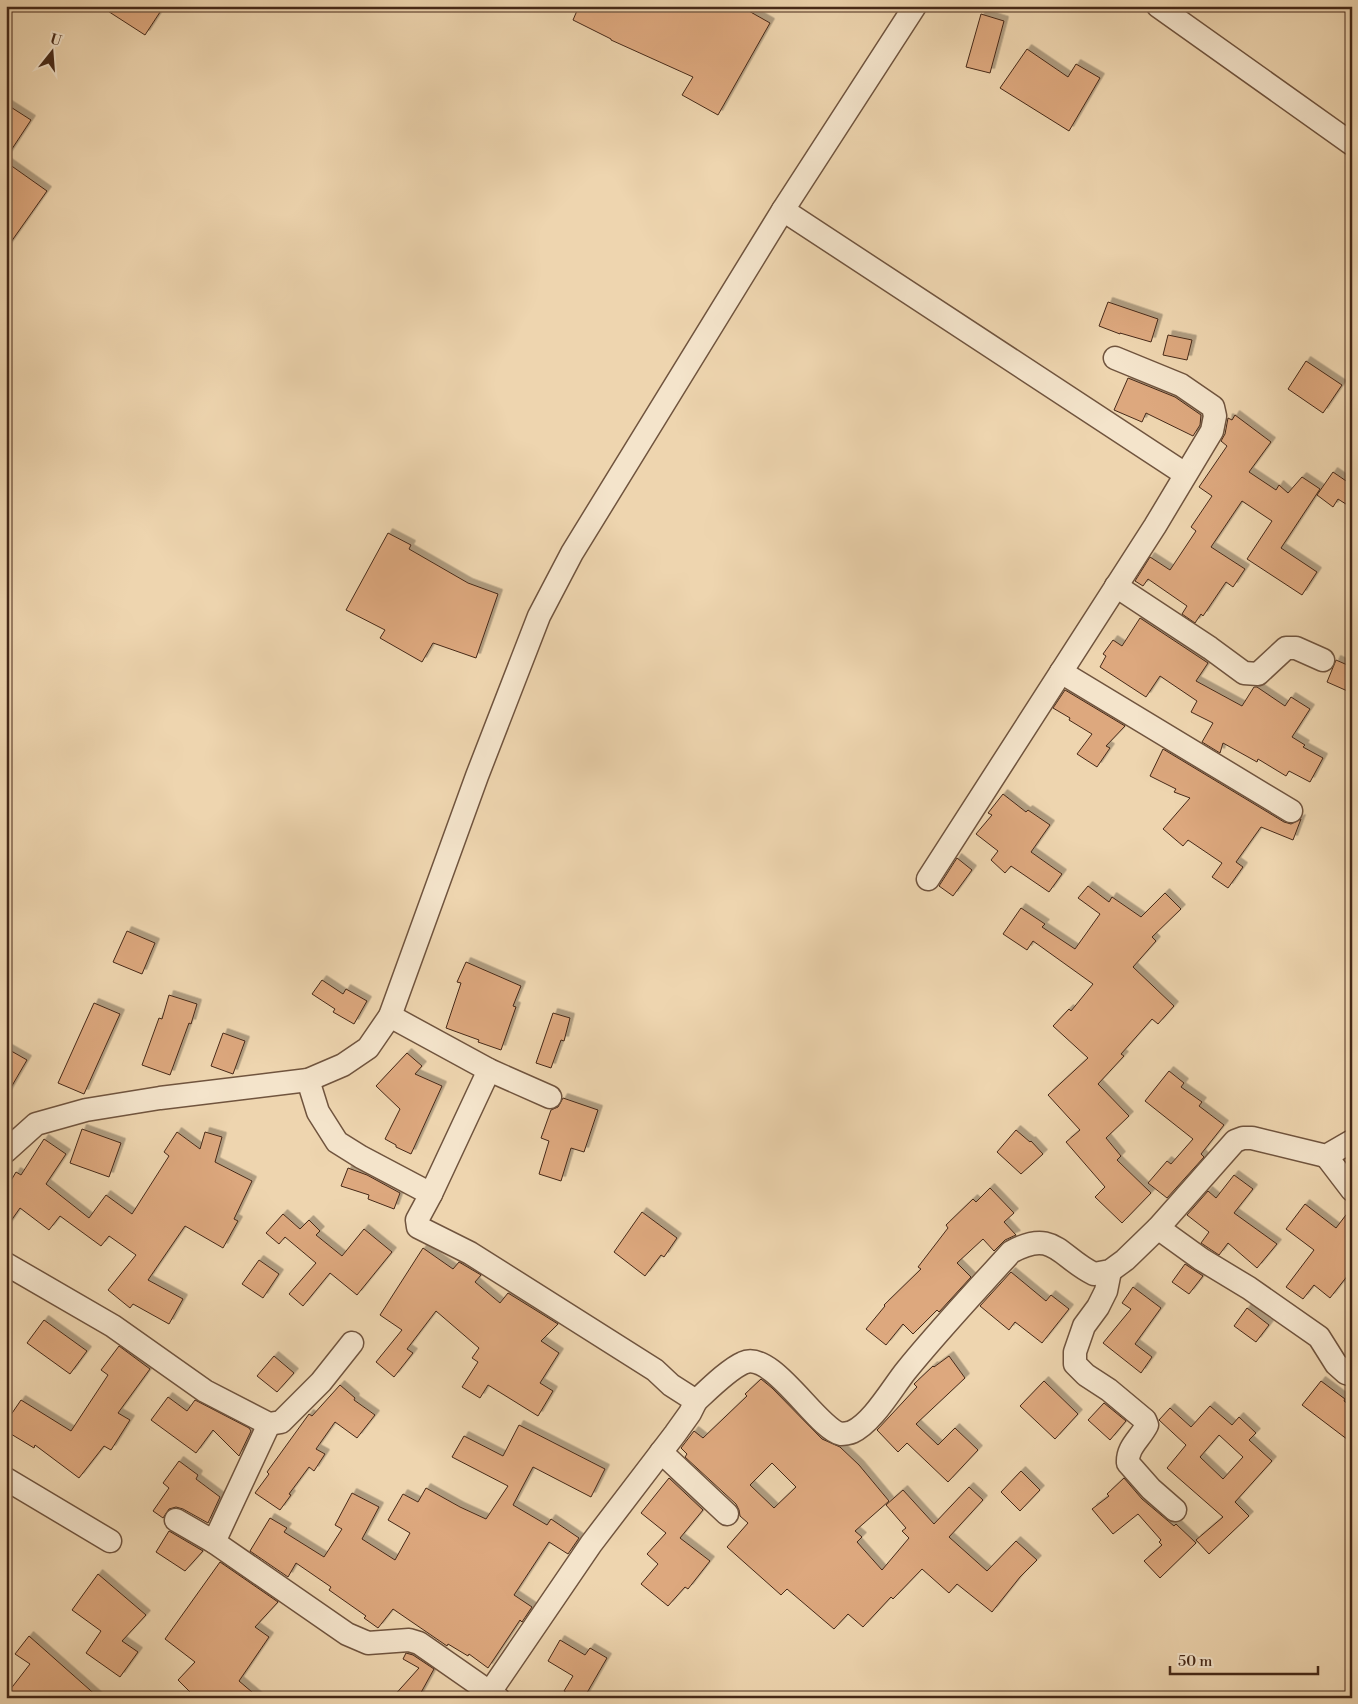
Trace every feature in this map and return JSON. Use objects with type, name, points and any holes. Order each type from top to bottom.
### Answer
[{"type":"street","points":[[6,1151],[36,1124],[86,1110],[160,1098],[308,1080],[343,1065],[368,1048],[390,1016],[477,776],[540,616],[572,553],[783,210],[915,6]]},
{"type":"street","points":[[1158,6],[1352,144]]},
{"type":"street","points":[[783,210],[1185,474]]},
{"type":"street","points":[[928,879],[1155,526],[1212,431],[1215,416],[1213,407],[1181,385],[1115,358]]},
{"type":"street","points":[[1116,586],[1210,648],[1244,673],[1258,674],[1286,648],[1296,648],[1323,660]]},
{"type":"street","points":[[1061,672],[1291,811]]},
{"type":"street","points":[[390,1016],[489,1070],[550,1097]]},
{"type":"street","points":[[489,1070],[432,1194],[416,1220],[418,1228],[470,1253],[655,1370],[671,1385],[696,1401]]},
{"type":"street","points":[[308,1080],[318,1112],[337,1142],[361,1157],[432,1194]]},
{"type":"street","points":[[176,1520],[214,1542],[347,1634],[368,1643],[409,1640],[419,1643],[491,1696],[591,1544],[690,1413],[696,1401],[743,1362],[754,1361],[760,1363],[787,1383],[830,1427],[841,1434],[852,1432],[868,1420],[905,1372],[1011,1252],[1024,1245],[1042,1242],[1056,1247],[1084,1269],[1094,1274],[1110,1270],[1125,1260],[1158,1228],[1235,1142],[1243,1138],[1252,1138],[1326,1156],[1352,1190]]},
{"type":"street","points":[[1326,1156],[1352,1141]]},
{"type":"street","points":[[1158,1228],[1201,1259],[1249,1288],[1319,1337],[1336,1364],[1352,1376]]},
{"type":"street","points":[[6,1264],[113,1326],[205,1391],[269,1424],[281,1422],[321,1382],[352,1343]]},
{"type":"street","points":[[1110,1270],[1106,1290],[1098,1307],[1084,1326],[1075,1352],[1075,1364],[1086,1375],[1110,1390],[1145,1420],[1147,1425],[1143,1433],[1128,1451],[1128,1463],[1175,1510]]},
{"type":"street","points":[[214,1542],[269,1424]]},
{"type":"street","points":[[661,1452],[728,1514]]},
{"type":"street","points":[[6,1479],[110,1540]]},
{"type":"building","points":[[100,6],[164,6],[145,35]]},
{"type":"building","points":[[579,6],[740,6],[770,23],[718,115],[682,95],[693,77],[611,40],[573,20]]},
{"type":"building","points":[[981,14],[1004,21],[990,73],[966,67]]},
{"type":"building","points":[[1027,49],[1068,77],[1076,64],[1100,78],[1069,131],[1000,88]]},
{"type":"building","points":[[6,104],[31,120],[6,158]]},
{"type":"building","points":[[6,162],[47,191],[6,249]]},
{"type":"building","points":[[1108,302],[1158,319],[1151,342],[1099,326]]},
{"type":"building","points":[[1168,335],[1192,340],[1187,360],[1163,355]]},
{"type":"building","points":[[1306,361],[1342,385],[1323,413],[1288,389]]},
{"type":"building","points":[[1128,378],[1175,397],[1201,415],[1200,425],[1193,436],[1146,413],[1142,422],[1114,410]]},
{"type":"building","points":[[1235,415],[1271,442],[1249,472],[1276,490],[1279,485],[1288,493],[1302,477],[1320,489],[1281,548],[1317,572],[1302,595],[1247,559],[1272,521],[1242,501],[1211,547],[1245,569],[1233,587],[1226,582],[1203,616],[1201,614],[1195,623],[1182,614],[1187,606],[1148,579],[1143,586],[1135,581],[1150,557],[1170,570],[1196,531],[1191,527],[1212,496],[1199,487],[1227,446],[1221,441],[1225,434],[1228,418],[1232,420]]},
{"type":"building","points":[[1333,472],[1352,485],[1352,508],[1338,499],[1333,507],[1317,495]]},
{"type":"building","points":[[388,533],[411,545],[409,549],[468,583],[498,594],[476,658],[433,643],[422,662],[380,638],[385,630],[346,610]]},
{"type":"building","points":[[1140,618],[1208,663],[1196,681],[1242,706],[1254,687],[1257,687],[1285,706],[1291,697],[1310,709],[1292,737],[1305,745],[1303,747],[1323,758],[1310,782],[1289,771],[1286,776],[1258,759],[1257,762],[1223,743],[1220,753],[1202,742],[1213,723],[1191,712],[1197,701],[1160,676],[1146,697],[1100,667],[1106,656],[1103,654],[1113,640],[1122,646]]},
{"type":"building","points":[[1336,660],[1352,667],[1352,693],[1327,682]]},
{"type":"building","points":[[1065,690],[1125,726],[1106,746],[1110,748],[1097,767],[1077,754],[1092,734],[1053,708]]},
{"type":"building","points":[[1163,749],[1284,822],[1291,824],[1301,819],[1293,840],[1261,827],[1236,862],[1243,867],[1228,888],[1212,877],[1222,863],[1188,840],[1183,846],[1163,829],[1190,798],[1174,792],[1176,789],[1150,776]]},
{"type":"building","points":[[1003,794],[1026,812],[1028,810],[1050,825],[1031,852],[1062,874],[1049,892],[1011,866],[1005,873],[991,860],[998,851],[976,834],[992,815],[988,813]]},
{"type":"building","points":[[957,858],[972,870],[953,896],[939,886]]},
{"type":"building","points":[[1088,886],[1109,902],[1112,897],[1141,917],[1165,893],[1181,909],[1152,937],[1156,941],[1133,967],[1174,1006],[1158,1024],[1152,1019],[1121,1054],[1124,1056],[1098,1084],[1129,1116],[1106,1138],[1121,1156],[1117,1160],[1151,1193],[1122,1223],[1095,1197],[1105,1187],[1066,1142],[1080,1130],[1048,1095],[1088,1058],[1053,1026],[1069,1009],[1071,1011],[1093,984],[1033,941],[1027,950],[1003,934],[1021,908],[1045,924],[1042,927],[1075,949],[1100,914],[1078,898]]},
{"type":"building","points":[[127,931],[155,943],[142,974],[113,962]]},
{"type":"building","points":[[466,962],[521,986],[513,1006],[516,1007],[501,1050],[446,1028],[461,983],[457,982]]},
{"type":"building","points":[[322,980],[343,994],[346,989],[367,1001],[354,1024],[333,1012],[335,1009],[312,994]]},
{"type":"building","points":[[169,995],[197,1004],[191,1024],[189,1023],[170,1075],[142,1065],[159,1018],[162,1019]]},
{"type":"building","points":[[94,1003],[120,1014],[84,1094],[58,1083]]},
{"type":"building","points":[[553,1013],[570,1018],[564,1041],[561,1040],[551,1068],[536,1063]]},
{"type":"building","points":[[223,1033],[245,1041],[233,1074],[211,1066]]},
{"type":"building","points":[[6,1048],[27,1060],[6,1096]]},
{"type":"building","points":[[407,1053],[422,1066],[415,1074],[442,1086],[411,1154],[385,1139],[400,1109],[376,1086]]},
{"type":"building","points":[[1169,1071],[1184,1083],[1181,1087],[1202,1102],[1199,1106],[1224,1125],[1201,1154],[1204,1157],[1167,1198],[1148,1183],[1167,1161],[1171,1164],[1193,1139],[1145,1101]]},
{"type":"building","points":[[563,1098],[598,1110],[584,1152],[571,1148],[561,1181],[539,1174],[549,1141],[541,1138],[551,1110],[558,1107]]},
{"type":"building","points":[[82,1129],[121,1143],[109,1177],[70,1163]]},
{"type":"building","points":[[1016,1130],[1031,1141],[1043,1154],[1021,1174],[997,1152]]},
{"type":"building","points":[[177,1132],[200,1149],[205,1132],[222,1137],[215,1162],[252,1181],[234,1219],[238,1221],[223,1248],[185,1226],[148,1280],[183,1299],[169,1324],[133,1304],[130,1308],[108,1290],[136,1255],[109,1236],[101,1246],[60,1216],[49,1230],[20,1208],[6,1228],[6,1189],[16,1172],[21,1175],[44,1139],[66,1154],[46,1184],[89,1218],[106,1195],[132,1214],[169,1156],[164,1152]]},
{"type":"building","points":[[348,1168],[367,1175],[400,1193],[394,1209],[368,1199],[369,1195],[341,1186]]},
{"type":"building","points":[[1234,1175],[1253,1189],[1234,1213],[1277,1244],[1257,1268],[1228,1243],[1219,1255],[1201,1243],[1209,1232],[1187,1215],[1208,1191],[1216,1198]]},
{"type":"building","points":[[990,1188],[1014,1213],[1004,1222],[1016,1235],[1005,1240],[994,1251],[983,1239],[957,1263],[971,1277],[939,1312],[937,1310],[913,1334],[903,1324],[886,1345],[866,1329],[884,1305],[921,1269],[918,1267],[948,1228],[946,1225],[973,1199],[976,1202]]},
{"type":"building","points":[[1305,1204],[1336,1228],[1352,1207],[1352,1270],[1330,1298],[1314,1285],[1303,1299],[1286,1287],[1314,1250],[1286,1229]]},
{"type":"building","points":[[642,1212],[677,1238],[664,1257],[661,1255],[645,1276],[614,1252]]},
{"type":"building","points":[[283,1214],[300,1229],[309,1220],[320,1231],[316,1235],[342,1256],[364,1229],[392,1252],[357,1295],[330,1273],[303,1306],[289,1294],[316,1263],[285,1237],[279,1244],[266,1233]]},
{"type":"building","points":[[423,1248],[453,1269],[459,1262],[481,1275],[475,1282],[500,1303],[508,1293],[558,1324],[541,1341],[559,1353],[540,1383],[553,1391],[538,1416],[488,1385],[480,1398],[462,1387],[478,1362],[472,1358],[479,1348],[436,1311],[407,1349],[413,1353],[394,1377],[376,1362],[402,1330],[380,1315]]},
{"type":"building","points":[[259,1260],[279,1274],[263,1298],[242,1284]]},
{"type":"building","points":[[1185,1264],[1203,1276],[1189,1294],[1172,1282]]},
{"type":"building","points":[[1011,1272],[1046,1301],[1051,1295],[1069,1309],[1042,1343],[1015,1322],[1009,1330],[980,1306]]},
{"type":"building","points":[[1133,1287],[1161,1308],[1135,1344],[1152,1357],[1141,1373],[1103,1343],[1131,1309],[1122,1303]]},
{"type":"building","points":[[1247,1308],[1269,1325],[1256,1342],[1234,1326]]},
{"type":"building","points":[[44,1320],[87,1351],[70,1374],[27,1343]]},
{"type":"building","points":[[119,1346],[150,1369],[118,1413],[130,1420],[111,1450],[104,1446],[79,1478],[35,1445],[34,1448],[6,1431],[6,1422],[21,1400],[71,1431],[108,1375],[101,1370]]},
{"type":"building","points":[[274,1356],[294,1373],[277,1392],[257,1376]]},
{"type":"building","points":[[949,1356],[965,1378],[916,1424],[938,1445],[955,1428],[978,1450],[948,1482],[907,1443],[898,1452],[877,1430],[917,1387],[914,1384],[933,1366]]},
{"type":"building","points":[[761,1379],[822,1439],[840,1447],[859,1465],[889,1501],[855,1531],[862,1537],[857,1542],[882,1570],[909,1538],[902,1531],[906,1528],[886,1505],[903,1490],[934,1524],[969,1487],[983,1500],[949,1537],[987,1571],[1016,1541],[1037,1560],[1020,1577],[992,1612],[957,1584],[949,1593],[922,1569],[893,1599],[891,1597],[863,1627],[848,1614],[834,1629],[787,1589],[781,1595],[727,1547],[748,1523],[740,1516],[736,1504],[685,1457],[687,1454],[681,1448],[694,1431],[703,1438],[747,1396],[745,1394]],"holes":[[[772,1463],[796,1487],[774,1508],[750,1485]]]},
{"type":"building","points":[[1044,1381],[1078,1414],[1055,1439],[1020,1406]]},
{"type":"building","points":[[1321,1381],[1345,1399],[1344,1401],[1352,1407],[1352,1443],[1302,1405]]},
{"type":"building","points":[[340,1385],[355,1398],[354,1400],[375,1415],[357,1438],[335,1422],[316,1449],[325,1454],[314,1471],[309,1467],[280,1510],[255,1493],[269,1474],[267,1472],[309,1414],[312,1416]]},
{"type":"building","points":[[168,1397],[187,1411],[195,1400],[249,1428],[251,1431],[239,1456],[213,1430],[196,1453],[151,1420]]},
{"type":"building","points":[[1104,1403],[1126,1421],[1110,1440],[1088,1420]]},
{"type":"building","points":[[1210,1406],[1232,1425],[1239,1417],[1256,1433],[1249,1440],[1272,1461],[1235,1502],[1249,1516],[1209,1554],[1196,1540],[1223,1517],[1167,1468],[1186,1445],[1159,1420],[1170,1408],[1191,1427]],"holes":[[[1219,1435],[1243,1457],[1223,1479],[1200,1457]]]},
{"type":"building","points":[[519,1425],[605,1469],[591,1497],[533,1467],[513,1505],[547,1525],[551,1519],[579,1538],[568,1554],[549,1542],[514,1595],[532,1607],[522,1622],[520,1620],[488,1668],[469,1654],[468,1656],[448,1644],[447,1646],[393,1609],[378,1628],[364,1618],[366,1616],[329,1590],[331,1587],[296,1563],[288,1577],[250,1551],[270,1518],[287,1528],[284,1532],[324,1557],[342,1529],[335,1525],[352,1493],[379,1507],[362,1539],[395,1560],[410,1533],[388,1520],[403,1494],[418,1502],[426,1488],[486,1519],[508,1486],[452,1457],[464,1436],[503,1456]]},
{"type":"building","points":[[179,1461],[198,1475],[196,1479],[220,1497],[208,1523],[176,1507],[169,1509],[163,1518],[153,1511],[169,1488],[163,1483]]},
{"type":"building","points":[[1021,1471],[1040,1490],[1020,1511],[1001,1492]]},
{"type":"building","points":[[669,1478],[703,1510],[680,1538],[710,1561],[688,1589],[685,1587],[668,1606],[641,1584],[658,1564],[647,1554],[666,1533],[641,1513]]},
{"type":"building","points":[[1124,1478],[1142,1499],[1174,1526],[1176,1524],[1196,1543],[1160,1578],[1144,1561],[1162,1545],[1159,1542],[1161,1540],[1138,1514],[1113,1534],[1092,1509],[1109,1496],[1107,1494]]},
{"type":"building","points":[[169,1531],[203,1551],[185,1571],[156,1552]]},
{"type":"building","points":[[220,1562],[278,1602],[255,1627],[269,1637],[239,1681],[259,1698],[196,1698],[178,1680],[195,1662],[165,1639]]},
{"type":"building","points":[[98,1574],[146,1615],[122,1641],[138,1652],[120,1677],[86,1653],[101,1631],[72,1610]]},
{"type":"building","points":[[29,1636],[99,1698],[6,1698],[6,1695],[30,1664],[15,1654]]},
{"type":"building","points":[[560,1640],[585,1655],[590,1648],[607,1658],[584,1698],[575,1698],[564,1691],[573,1676],[548,1661]]},
{"type":"building","points":[[406,1653],[413,1655],[434,1669],[418,1698],[392,1698],[419,1668],[403,1659]]}]
